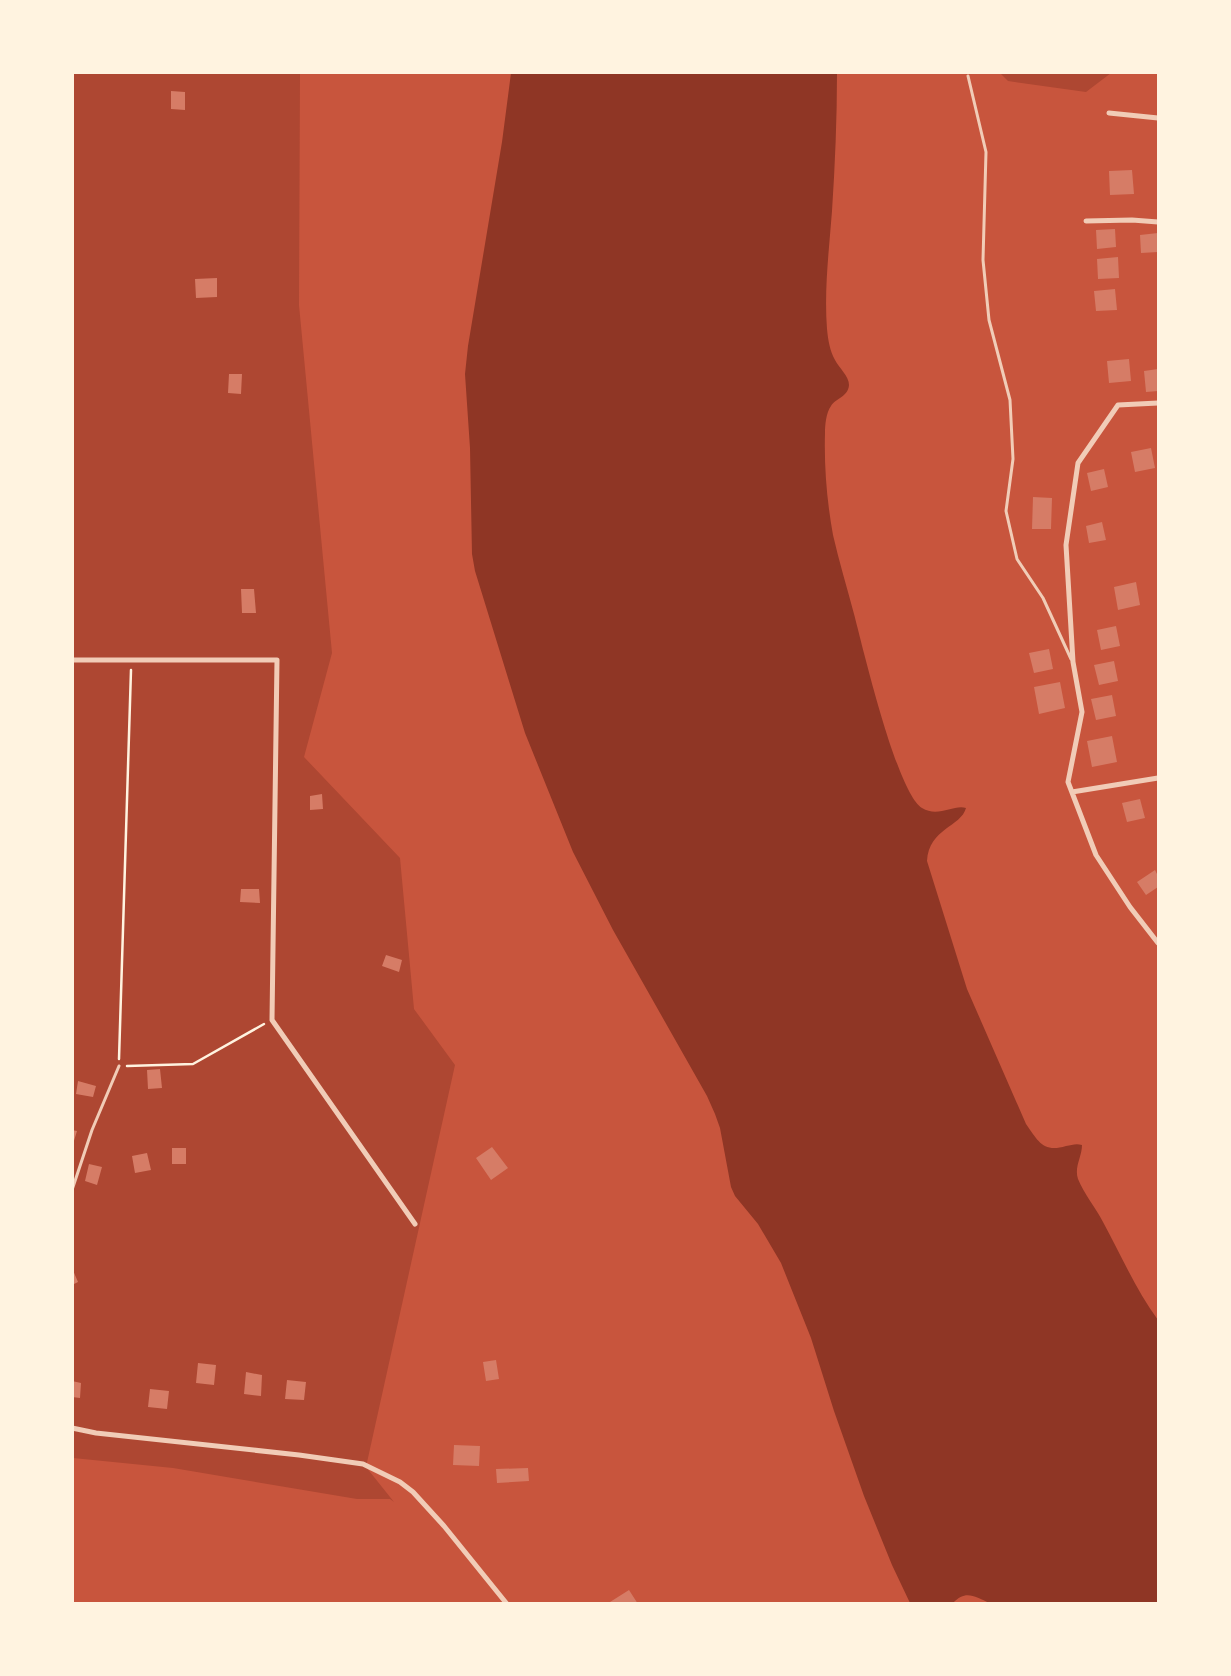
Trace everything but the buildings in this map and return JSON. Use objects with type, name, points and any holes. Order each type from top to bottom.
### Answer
[{"type":"street","points":[[1109,113],[1158,118]]},
{"type":"street","points":[[1086,221],[1132,220],[1158,222]]},
{"type":"street","points":[[1158,403],[1118,404],[1078,463],[1066,545],[1073,662],[1082,712],[1068,782],[1096,855],[1130,907],[1158,943]]},
{"type":"street","points":[[72,660],[277,660],[272,1020],[415,1224]]},
{"type":"street","points":[[1072,792],[1158,778]]},
{"type":"street","points":[[72,1428],[96,1433],[299,1455],[363,1464],[400,1482],[413,1492],[444,1526],[507,1604]]},
{"type":"lane","points":[[968,76],[986,152],[983,260],[989,320],[1010,400],[1013,459],[1006,511],[1017,559],[1043,598],[1073,662]]},
{"type":"lane","points":[[72,1190],[92,1130],[119,1066]]},
{"type":"path","points":[[131,660],[119,1066],[193,1064],[272,1020]]},
{"type":"shaded area","points":[[72,73],[300,73],[299,305],[332,653],[304,757],[400,858],[414,1009],[455,1065],[366,1467],[394,1502],[390,1499],[357,1499],[173,1468],[73,1458]]},
{"type":"shaded area","points":[[511,73],[837,73],[835,159],[827,270],[826,314],[827,333],[831,349],[849,385],[844,395],[831,406],[826,423],[826,472],[833,535],[882,718],[902,776],[912,797],[922,808],[928,811],[966,808],[958,820],[933,841],[927,861],[967,989],[1026,1124],[1034,1136],[1046,1147],[1058,1148],[1076,1144],[1082,1145],[1077,1170],[1078,1179],[1136,1285],[1158,1320],[1158,1603],[990,1603],[971,1595],[966,1595],[953,1603],[910,1603],[892,1565],[864,1496],[811,1338],[781,1263],[758,1224],[735,1196],[731,1187],[720,1128],[707,1096],[613,930],[573,852],[525,733],[475,571],[472,554],[470,448],[465,374],[502,142]]},
{"type":"shaded area","points":[[1000,73],[1111,73],[1086,92],[1008,81]]}]
